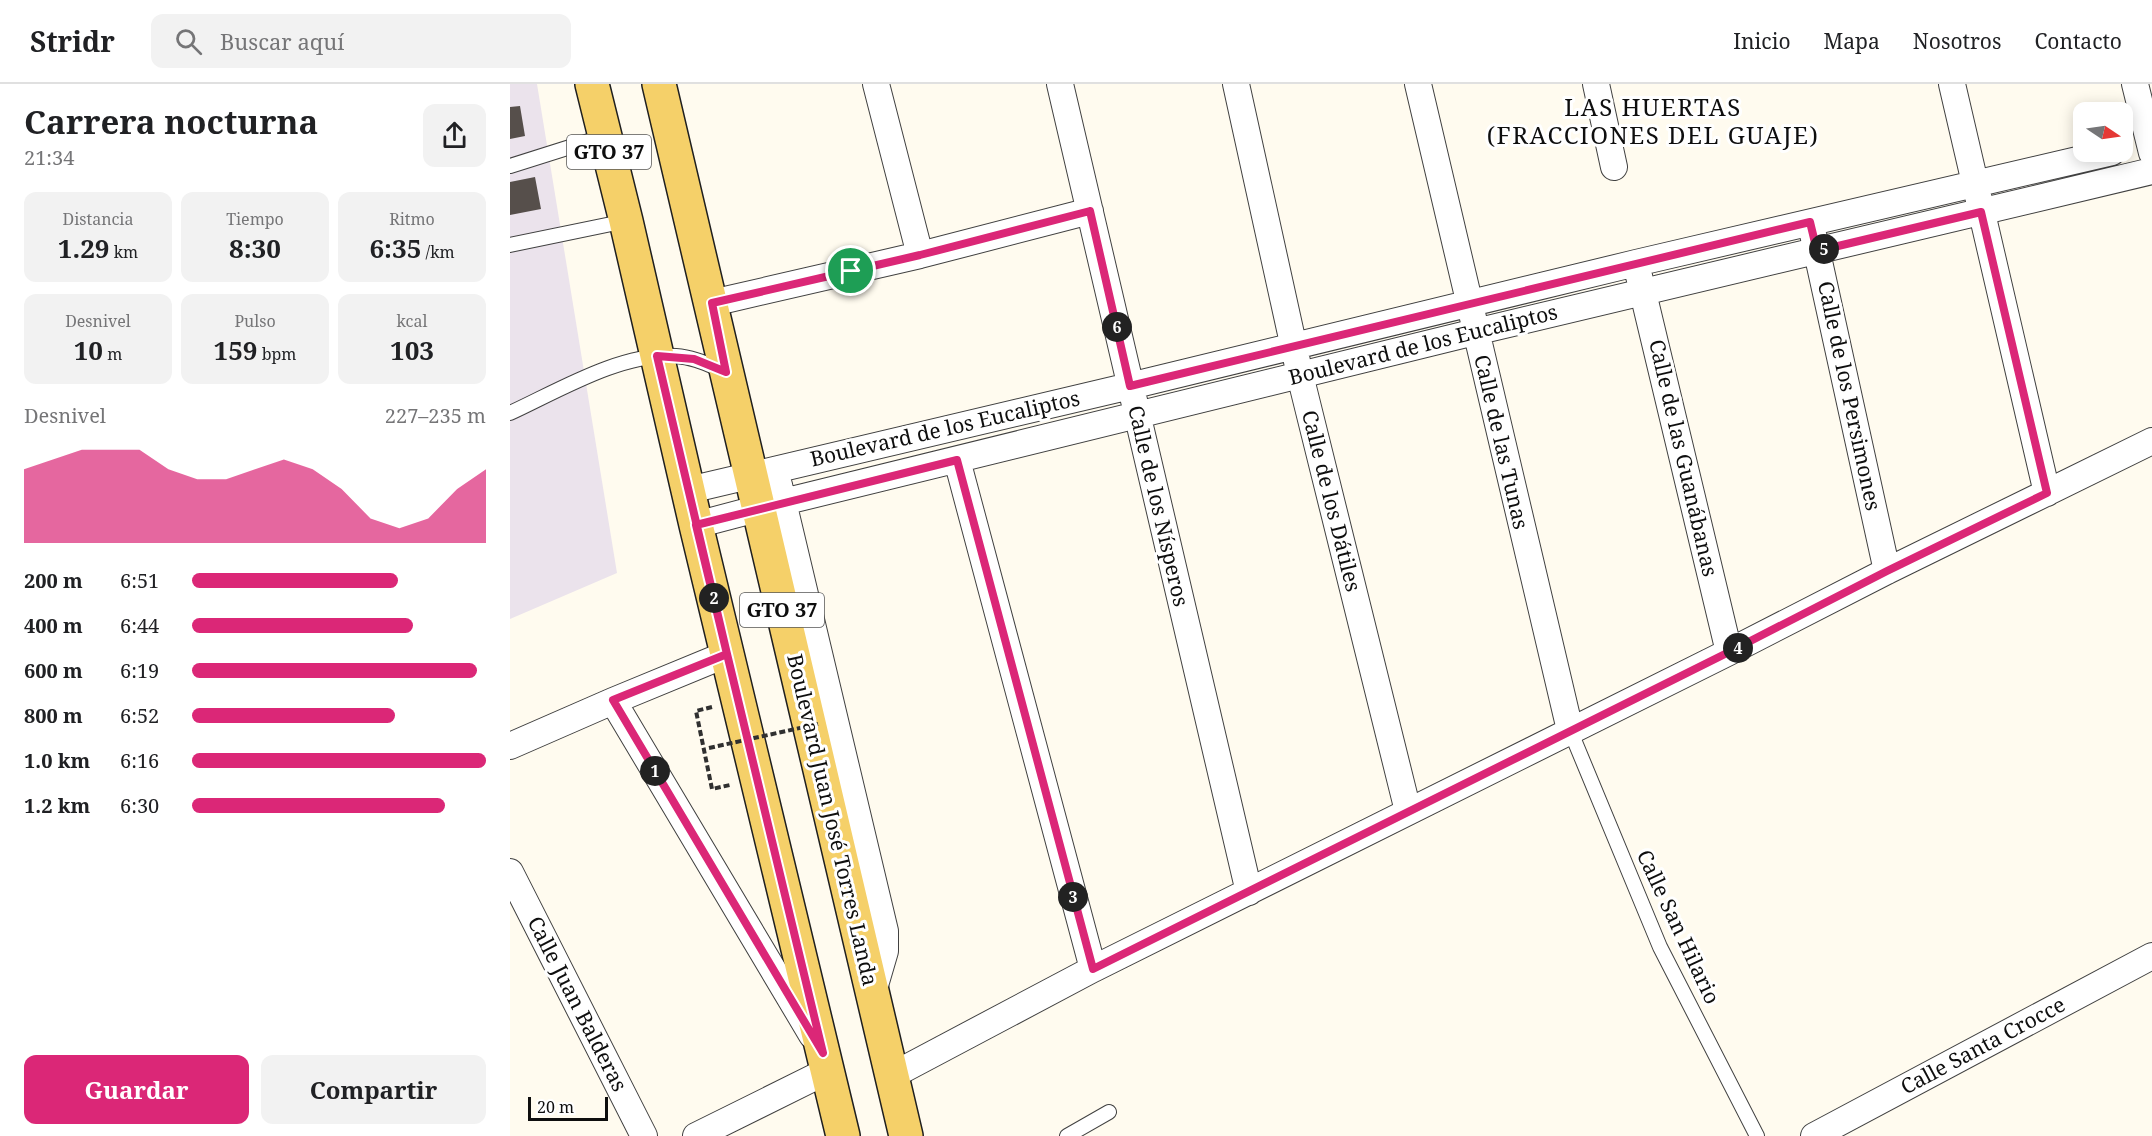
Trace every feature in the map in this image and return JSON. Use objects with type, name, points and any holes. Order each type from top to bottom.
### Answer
[{"type":"main road","name":"GTO 37","points":[[592,84],[843,1136]]},
{"type":"main road","name":"Boulevard Juan José Torres Landa","points":[[659,84],[712,303],[726,372],[762,472],[770,505],[873,992],[906,1136]]},
{"type":"street","points":[[876,84],[920,255]]},
{"type":"street","name":"Calle de los Nísperos","points":[[1060,84],[1249,892]]},
{"type":"street","name":"Calle de los Dátiles","points":[[1236,84],[1293,346],[1408,812]]},
{"type":"street","name":"Calle de las Tunas","points":[[1418,84],[1570,730]]},
{"type":"street","points":[[1596,84],[1614,167]]},
{"type":"street","points":[[1952,84],[2047,493]]},
{"type":"street","points":[[2133,148],[2151,146],[2135,84]]},
{"type":"street","name":"Boulevard de los Eucaliptos","points":[[689,490],[2073,161]]},
{"type":"street","name":"Boulevard de los Eucaliptos","points":[[696,525],[1137,414],[2152,171]]},
{"type":"street","points":[[712,303],[920,255],[1090,211]]},
{"type":"street","name":"Calle de los Persimones","points":[[1810,222],[1887,571]]},
{"type":"street","name":"Calle de las Guanábanas","points":[[1636,263],[1729,652]]},
{"type":"street","points":[[893,1075],[1093,969],[1887,571],[2152,441]]},
{"type":"street","points":[[957,460],[1093,969]]},
{"type":"street","points":[[510,746],[613,700],[727,654]]},
{"type":"street","points":[[613,700],[825,1062],[696,1136]]},
{"type":"street","name":"Calle Juan Balderas","points":[[510,872],[644,1136]]},
{"type":"street","name":"Calle Santa Crocce","points":[[1814,1136],[2152,956]]},
{"type":"lane","points":[[510,166],[605,136]]},
{"type":"lane","points":[[510,243],[626,221]]},
{"type":"lane","points":[[510,413],[608,368],[631,360],[657,356],[694,359],[726,372]]},
{"type":"lane","name":"Calle San Hilario","points":[[1570,730],[1660,946],[1757,1136]]},
{"type":"lane","points":[[1066,1136],[1109,1112]]},
{"type":"path","points":[[696,711],[706,748],[712,789]]},
{"type":"path","points":[[706,748],[818,724]]},
{"type":"shaded area","points":[[510,84],[537,84],[617,573],[510,619]]},
{"type":"building","points":[[520,106],[525,136],[510,139],[510,107]]},
{"type":"building","points":[[535,177],[541,209],[510,215],[510,182]]},
{"type":"district","name":"LAS HUERTAS (FRACCIONES DEL GUAJE)","points":[[1653,122]]},
{"type":"route","points":[[851,271],[712,303],[726,372],[694,359],[657,356],[696,525],[727,654],[613,700],[823,1053],[696,525],[957,460],[1093,969],[2047,493],[1981,212],[1817,251],[1810,222],[1130,386],[1090,211],[851,271]]}]
